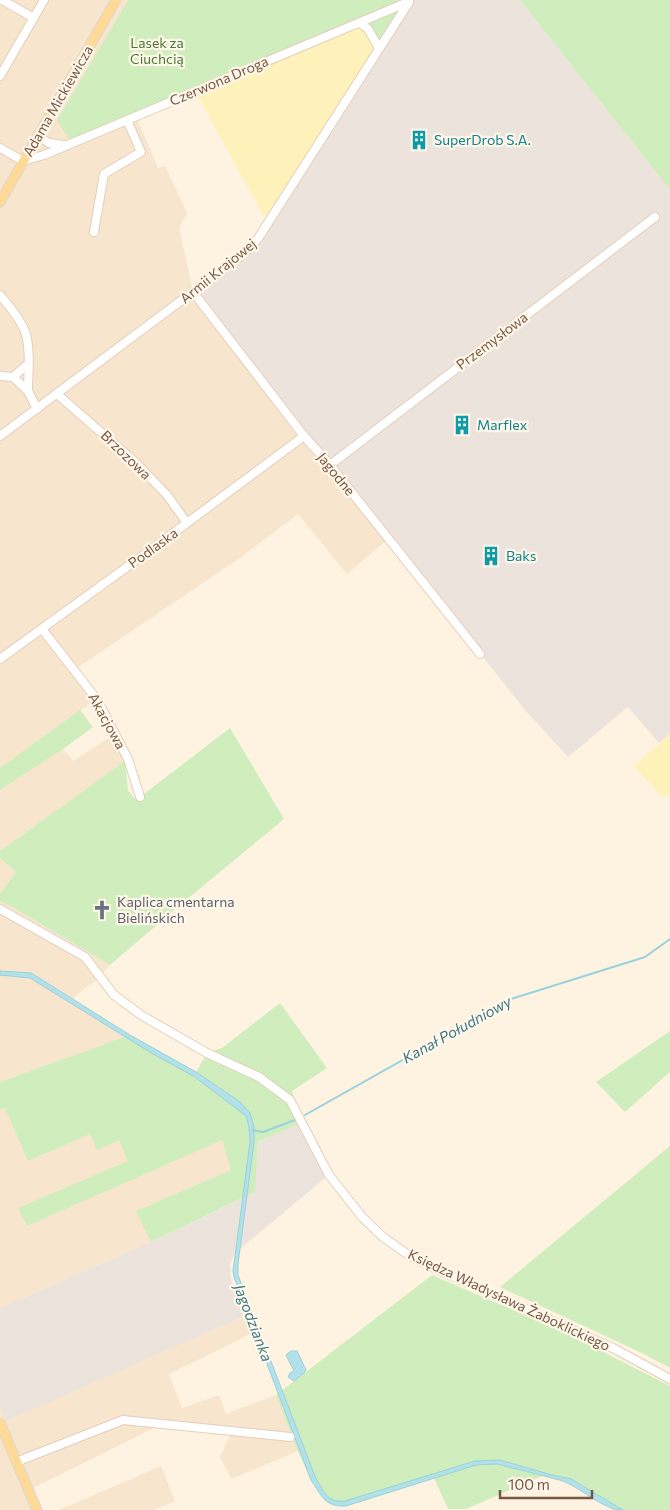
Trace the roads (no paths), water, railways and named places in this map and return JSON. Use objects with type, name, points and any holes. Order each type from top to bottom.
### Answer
[{"type":"main road","name":"Adama Mickiewicza","points":[[0,202],[116,0]]},
{"type":"main road","points":[[0,1423],[37,1510]]},
{"type":"street","points":[[2,0],[34,18]]},
{"type":"street","points":[[0,74],[44,0]]},
{"type":"street","name":"Czerwona Droga","points":[[23,161],[51,152],[411,1]]},
{"type":"street","name":"Armii Krajowej","points":[[0,436],[246,252],[259,237],[411,1]]},
{"type":"street","points":[[360,23],[368,29],[379,48]]},
{"type":"street","points":[[94,232],[104,174],[141,152],[127,120]]},
{"type":"street","points":[[36,139],[66,145]]},
{"type":"street","points":[[36,139],[41,151],[51,152]]},
{"type":"street","points":[[0,148],[23,161]]},
{"type":"street","name":"Przemysłowa","points":[[330,465],[654,216]]},
{"type":"street","name":"Jagodne","points":[[193,292],[304,436],[330,465],[480,654]]},
{"type":"street","points":[[0,294],[25,332],[29,353],[28,391]]},
{"type":"street","points":[[13,377],[28,364]]},
{"type":"street","points":[[0,376],[13,377],[28,391],[37,409]]},
{"type":"street","name":"Brzozowa","points":[[57,394],[135,462],[167,495],[187,523]]},
{"type":"street","name":"Podlaska","points":[[0,659],[304,436]]},
{"type":"street","name":"Akacjowa","points":[[42,629],[98,701],[128,759],[140,797]]},
{"type":"street","name":"Księdza Władysława Żaboklickiego","points":[[0,909],[85,957],[114,995],[140,1016],[207,1053],[259,1077],[290,1100],[329,1175],[363,1218],[383,1237],[410,1256],[613,1348],[670,1379]]},
{"type":"street","points":[[16,1462],[122,1420],[290,1437]]},
{"type":"water","name":"Jagodzianka","points":[[0,971],[31,973],[130,1035],[196,1072],[240,1102],[250,1113],[254,1127],[254,1142],[238,1275],[316,1479],[327,1496],[334,1500],[345,1501],[475,1461],[500,1460],[571,1479],[623,1510],[607,1506],[560,1480],[497,1464],[476,1465],[346,1506],[333,1505],[321,1496],[311,1480],[234,1277],[233,1271],[250,1142],[246,1116],[195,1077],[153,1054],[30,978],[0,975]]},
{"type":"water","points":[[291,1351],[297,1351],[306,1370],[294,1381],[288,1377],[294,1371],[286,1355]]},
{"type":"waterway","name":"Kanał Południowy","points":[[305,1115],[511,999],[645,957],[670,939]]},
{"type":"waterway","name":"Kanał Południowy","points":[[253,1130],[263,1132],[295,1120]]},
{"type":"place","name":"SuperDrob S.A.","points":[[419,140]]},
{"type":"place","name":"Marflex","points":[[462,425]]},
{"type":"place","name":"Baks","points":[[491,556]]},
{"type":"place","name":"Kaplica cmentarna Bielińskich","points":[[102,910]]},
{"type":"park label","name":"Lasek za Ciuchcią","points":[[157,52]]}]
